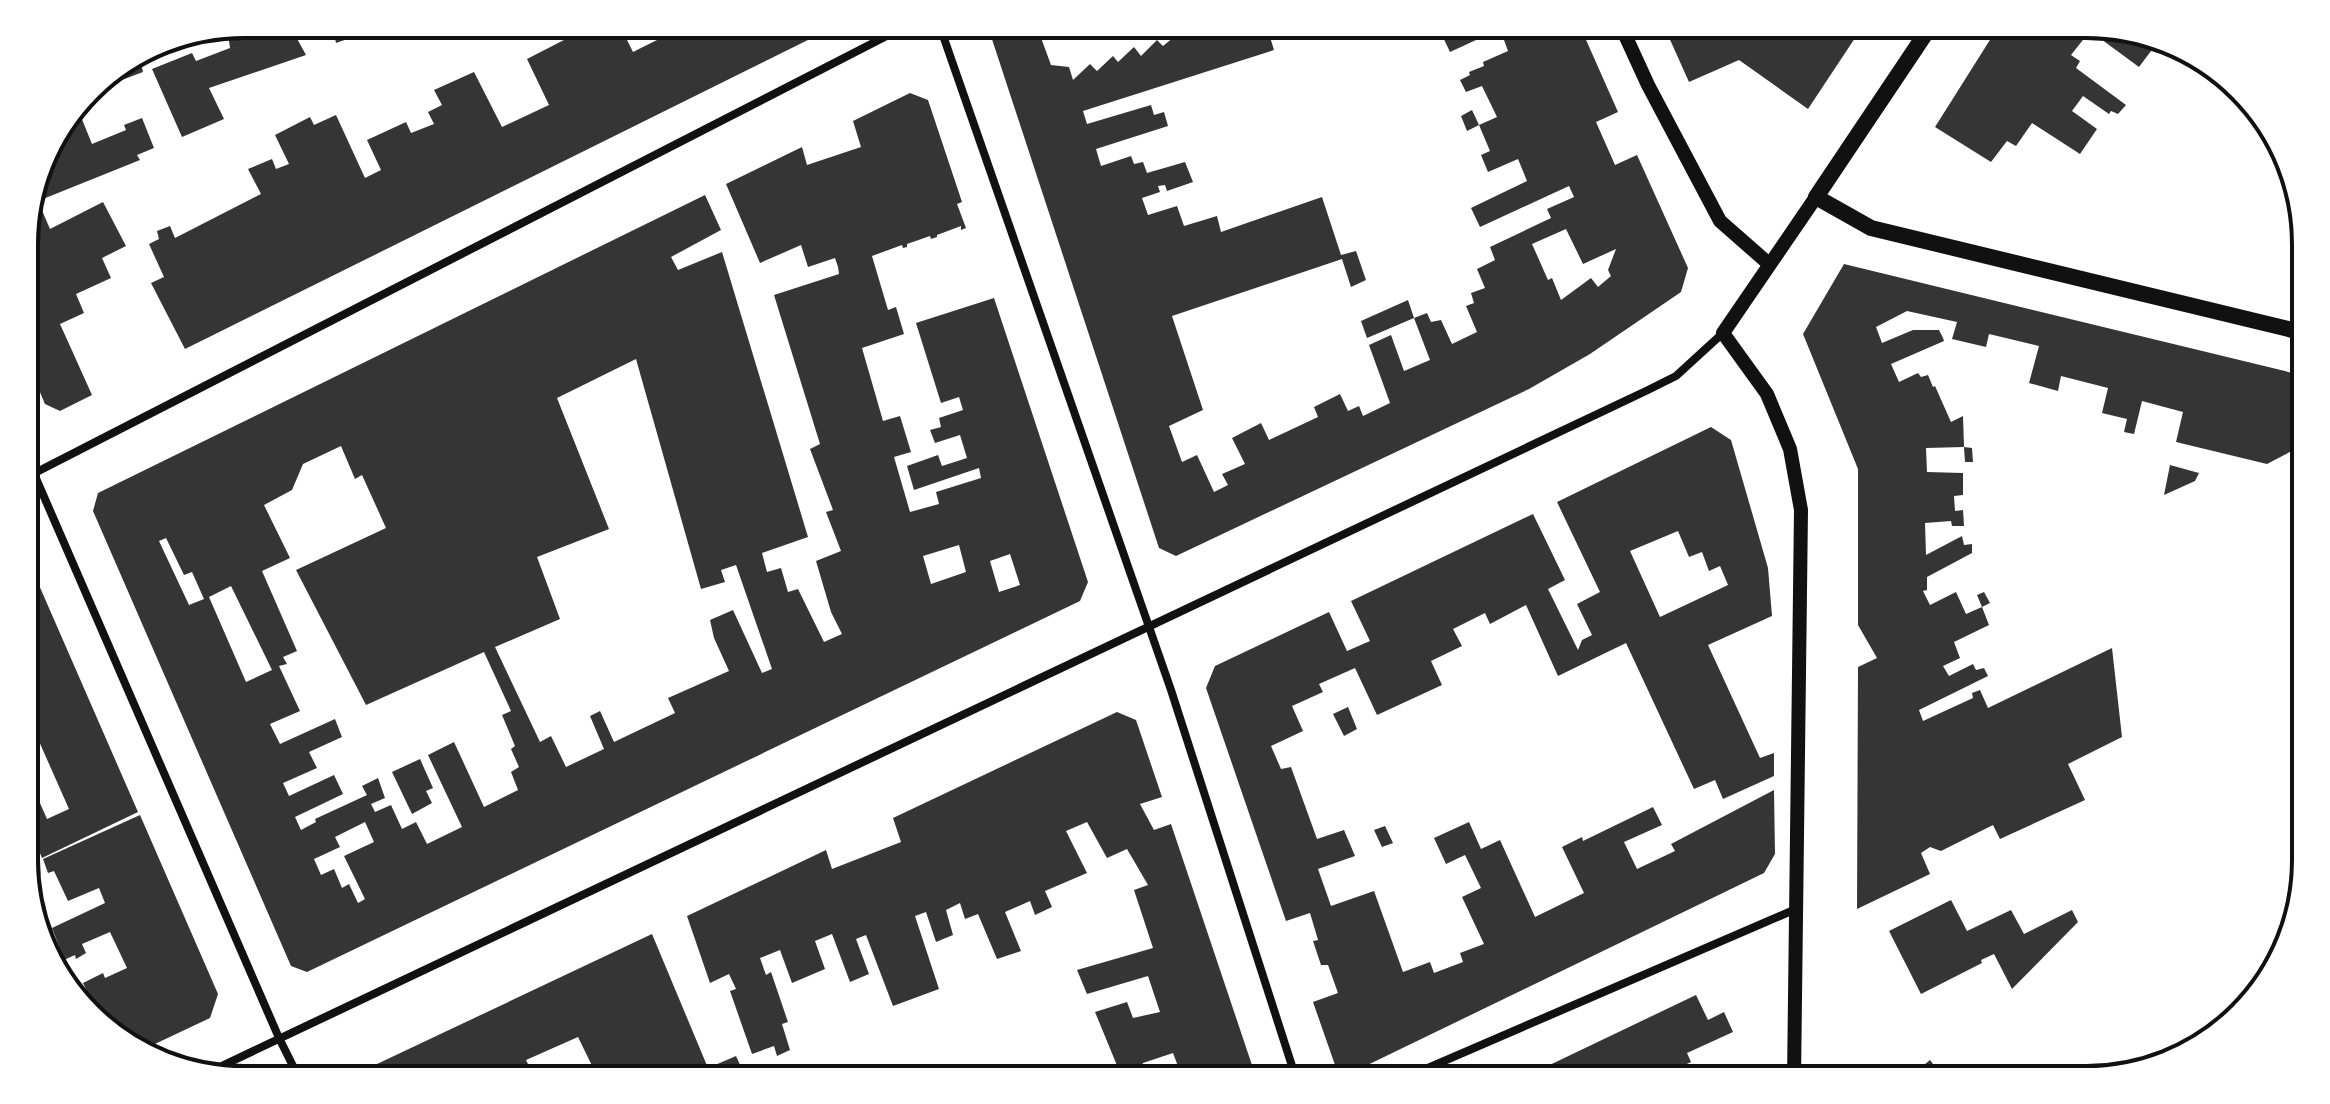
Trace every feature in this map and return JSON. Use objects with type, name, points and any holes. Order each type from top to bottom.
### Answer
[{"type":"main road","points":[[1923,38],[1816,197],[1871,228],[2292,330]]},
{"type":"street","points":[[38,472],[883,38]]},
{"type":"street","points":[[944,38],[1171,690],[1292,1066]]},
{"type":"street","points":[[1626,38],[1720,221],[1769,264]]},
{"type":"street","points":[[224,1065],[1676,376],[1723,333],[1816,197]]},
{"type":"street","points":[[1723,333],[1767,394],[1790,449],[1801,510],[1791,1066]]},
{"type":"street","points":[[38,483],[293,1066]]},
{"type":"street","points":[[1432,1066],[1796,909]]},
{"type":"building","points":[[297,38],[306,55],[209,88],[224,119],[182,137],[152,69],[192,53],[196,61],[230,48],[229,39]]},
{"type":"building","points":[[568,38],[626,38],[633,52],[661,38],[812,38],[185,349],[151,283],[164,277],[149,244],[159,239],[157,231],[170,226],[175,238],[261,194],[248,169],[272,159],[276,169],[289,164],[275,135],[310,117],[314,125],[336,115],[365,178],[381,170],[367,140],[406,122],[411,133],[434,124],[428,112],[442,105],[434,90],[474,72],[502,127],[549,105],[527,59]]},
{"type":"building","points":[[992,38],[1041,38],[1051,65],[1069,67],[1073,80],[1090,64],[1097,71],[1113,56],[1118,62],[1134,47],[1141,56],[1157,40],[1163,46],[1173,38],[1270,38],[1274,50],[1083,111],[1087,124],[1151,105],[1154,115],[1164,112],[1168,126],[1096,149],[1101,166],[1131,156],[1134,164],[1143,162],[1147,173],[1185,162],[1193,182],[1167,191],[1165,185],[1158,186],[1160,192],[1142,198],[1148,215],[1177,206],[1184,226],[1217,216],[1221,232],[1322,197],[1341,255],[1356,251],[1366,280],[1351,287],[1342,259],[1172,316],[1203,410],[1169,426],[1182,462],[1197,455],[1214,492],[1228,485],[1222,474],[1245,464],[1232,438],[1261,423],[1269,440],[1318,417],[1314,407],[1340,394],[1348,411],[1359,406],[1363,416],[1390,403],[1369,345],[1391,335],[1404,371],[1430,360],[1414,318],[1427,313],[1431,322],[1441,320],[1452,344],[1477,332],[1466,306],[1474,303],[1471,293],[1485,288],[1477,269],[1495,260],[1490,247],[1551,218],[1547,209],[1574,197],[1569,186],[1480,227],[1471,208],[1527,181],[1518,159],[1488,172],[1481,155],[1490,151],[1479,125],[1497,117],[1482,86],[1466,92],[1460,80],[1484,66],[1483,62],[1508,51],[1503,38],[1585,38],[1618,112],[1596,122],[1615,165],[1637,155],[1688,268],[1681,292],[1590,354],[1529,389],[1176,556],[1159,548]],"holes":[[[1566,229],[1583,264],[1616,249],[1608,270],[1611,276],[1598,287],[1591,278],[1561,300],[1532,244]]]},
{"type":"building","points":[[1443,38],[1480,38],[1450,52]]},
{"type":"building","points":[[1669,38],[1855,38],[1808,109],[1739,60],[1689,82]]},
{"type":"building","points":[[1991,38],[2084,38],[2071,55],[2080,61],[2076,68],[2126,105],[2118,114],[2111,111],[2109,114],[2083,96],[2072,111],[2097,129],[2080,154],[2032,123],[2016,146],[2007,141],[1991,162],[1935,127]]},
{"type":"building","points":[[2100,38],[2152,49],[2139,67]]},
{"type":"building","points":[[142,66],[143,72],[118,82]]},
{"type":"building","points":[[910,93],[928,100],[962,202],[957,204],[966,228],[961,230],[961,226],[937,237],[931,239],[930,236],[907,244],[907,247],[903,248],[902,245],[872,256],[888,310],[896,307],[904,334],[862,348],[883,421],[900,416],[911,452],[894,457],[910,512],[939,504],[936,492],[981,478],[979,468],[914,490],[907,466],[938,455],[942,466],[967,458],[960,435],[935,443],[930,430],[941,427],[939,418],[963,410],[959,397],[941,403],[916,323],[994,298],[1088,582],[1080,601],[307,972],[291,966],[93,511],[98,493],[705,195],[721,230],[671,257],[678,270],[722,252],[808,537],[762,553],[767,572],[781,568],[788,592],[798,589],[824,642],[842,634],[831,612],[816,561],[841,551],[826,512],[833,510],[810,449],[820,444],[774,295],[839,274],[838,267],[835,258],[808,267],[801,245],[760,263],[726,184],[802,147],[807,165],[861,147],[853,121]],"holes":[[[636,359],[701,589],[725,582],[721,570],[736,565],[772,669],[762,673],[733,610],[710,620],[714,638],[729,671],[668,698],[675,713],[614,742],[600,711],[590,716],[604,749],[566,767],[551,736],[540,742],[495,647],[560,619],[537,557],[609,529],[557,398]],[[341,446],[355,479],[362,475],[386,528],[296,570],[366,705],[484,652],[511,711],[502,715],[515,746],[511,749],[519,767],[511,772],[518,790],[484,807],[454,742],[428,755],[462,827],[427,844],[416,822],[402,829],[391,805],[375,812],[371,804],[385,798],[378,778],[362,786],[367,795],[315,819],[316,822],[301,830],[295,817],[343,794],[334,775],[289,796],[283,783],[317,768],[309,752],[342,737],[335,719],[280,744],[270,724],[300,711],[279,666],[287,664],[283,657],[297,651],[262,571],[290,558],[264,505],[292,490],[303,464]],[[166,538],[184,575],[192,572],[204,599],[189,605],[159,541]],[[959,545],[966,572],[931,584],[923,556]],[[1010,554],[1020,585],[999,592],[990,561]],[[231,586],[272,670],[246,682],[209,597]],[[365,822],[374,842],[344,856],[365,899],[358,903],[349,884],[342,888],[334,869],[321,875],[314,859],[340,847],[335,837]]]},
{"type":"building","points":[[1472,110],[1479,125],[1467,131],[1461,116]]},
{"type":"building","points":[[81,117],[92,144],[126,130],[124,125],[142,118],[154,148],[137,155],[140,160],[43,199],[59,153]]},
{"type":"building","points":[[103,202],[126,246],[102,258],[111,278],[76,294],[84,313],[60,324],[92,395],[60,411],[45,404],[38,388],[38,230],[41,209],[50,229]]},
{"type":"building","points":[[1844,264],[2292,373],[2292,451],[2267,464],[2176,442],[2183,412],[2142,401],[2134,434],[2124,432],[2127,419],[2102,413],[2108,388],[2061,376],[2058,391],[2029,383],[2039,346],[1989,334],[1986,347],[1952,339],[1957,322],[1907,311],[1876,327],[1882,343],[1913,330],[1939,330],[1943,338],[1944,341],[1891,364],[1899,382],[1918,373],[1921,377],[1928,375],[1951,422],[1963,416],[1964,447],[1926,448],[1927,472],[1963,473],[1963,495],[1954,496],[1955,511],[1963,510],[1964,526],[1952,526],[1951,521],[1925,523],[1926,555],[1962,536],[1964,545],[1972,544],[1972,553],[1927,577],[1927,590],[1923,591],[1930,605],[1956,592],[1966,614],[1982,607],[1989,625],[1954,642],[1960,658],[1943,666],[1949,676],[1973,664],[1976,670],[1984,668],[1988,676],[1919,710],[1923,721],[1973,698],[1972,693],[1980,690],[1988,708],[2112,648],[2122,737],[2068,764],[2085,800],[2000,839],[1993,825],[1941,851],[1930,847],[1921,853],[1930,874],[1857,909],[1858,667],[1877,658],[1858,625],[1858,469],[1803,334]]},
{"type":"building","points":[[1408,300],[1414,318],[1367,338],[1361,321]]},
{"type":"building","points":[[1711,427],[1731,440],[1768,568],[1772,616],[1708,645],[1760,758],[1774,753],[1774,776],[1723,799],[1715,780],[1694,789],[1626,643],[1558,676],[1526,605],[1490,624],[1485,613],[1453,629],[1462,646],[1431,661],[1442,685],[1377,715],[1355,668],[1319,684],[1323,692],[1292,706],[1303,731],[1271,746],[1281,769],[1291,767],[1317,839],[1344,830],[1355,856],[1318,869],[1331,906],[1374,891],[1403,972],[1430,962],[1434,973],[1463,962],[1460,953],[1484,944],[1462,897],[1481,888],[1465,855],[1446,864],[1434,838],[1469,822],[1481,849],[1500,840],[1535,917],[1584,893],[1562,847],[1582,837],[1583,841],[1653,807],[1662,825],[1624,842],[1637,869],[1675,851],[1671,844],[1774,790],[1775,854],[1764,873],[1365,1066],[1335,1065],[1313,1002],[1338,993],[1328,965],[1321,965],[1313,941],[1318,940],[1310,913],[1286,921],[1206,688],[1215,666],[1329,612],[1347,651],[1370,641],[1351,601],[1533,514],[1565,580],[1548,589],[1578,650],[1582,640],[1592,635],[1577,604],[1600,592],[1557,502]],"holes":[[[1678,531],[1689,557],[1702,552],[1709,571],[1720,566],[1728,585],[1660,617],[1630,551]]]},
{"type":"building","points":[[1964,447],[1972,448],[1973,462],[1965,462]]},
{"type":"building","points":[[2170,465],[2199,473],[2195,481],[2164,495]]},
{"type":"building","points":[[38,583],[138,812],[42,858],[38,848],[38,799],[47,819],[69,809],[38,739]]},
{"type":"building","points":[[1984,592],[1990,603],[1982,607],[1977,595]]},
{"type":"building","points":[[1348,707],[1357,729],[1344,736],[1333,714]]},
{"type":"building","points":[[1117,712],[1136,720],[1162,797],[1140,804],[1154,830],[1171,824],[1252,1066],[1178,1066],[1173,1053],[1142,1066],[1117,1066],[1095,1012],[1127,1002],[1133,1018],[1160,1012],[1148,976],[1087,994],[1077,970],[1153,948],[1134,890],[1148,885],[1127,849],[1107,858],[1087,822],[1066,831],[1087,873],[1045,891],[1052,907],[1035,915],[1030,901],[1005,912],[1021,951],[997,959],[978,914],[965,919],[960,903],[946,910],[953,935],[936,942],[926,912],[915,916],[939,989],[893,1006],[866,935],[856,939],[869,974],[850,982],[832,934],[815,941],[825,969],[792,983],[780,950],[760,958],[766,975],[771,972],[788,1022],[782,1024],[790,1050],[777,1056],[774,1046],[752,1054],[730,991],[736,989],[729,974],[710,983],[687,916],[826,850],[832,869],[901,842],[893,818]]},
{"type":"building","points":[[420,759],[433,788],[426,791],[432,803],[412,814],[392,772]]},
{"type":"building","points":[[140,815],[218,994],[210,1018],[154,1044],[118,1024],[98,1006],[83,983],[103,973],[105,978],[127,968],[110,932],[82,944],[86,953],[76,959],[75,955],[64,960],[52,928],[105,903],[99,888],[68,901],[54,871],[48,873],[43,859]]},
{"type":"building","points":[[1385,826],[1393,843],[1382,847],[1374,830]]},
{"type":"building","points":[[1951,900],[1967,931],[2011,910],[2024,934],[2072,910],[2078,922],[2012,989],[1994,954],[1921,994],[1889,931]]},
{"type":"building","points":[[652,934],[707,1066],[592,1066],[578,1037],[526,1060],[529,1066],[373,1066]]},
{"type":"building","points":[[1696,995],[1708,1020],[1724,1012],[1733,1032],[1687,1053],[1691,1062],[1683,1066],[1547,1066]]},
{"type":"building","points":[[736,1056],[741,1066],[713,1066]]}]
